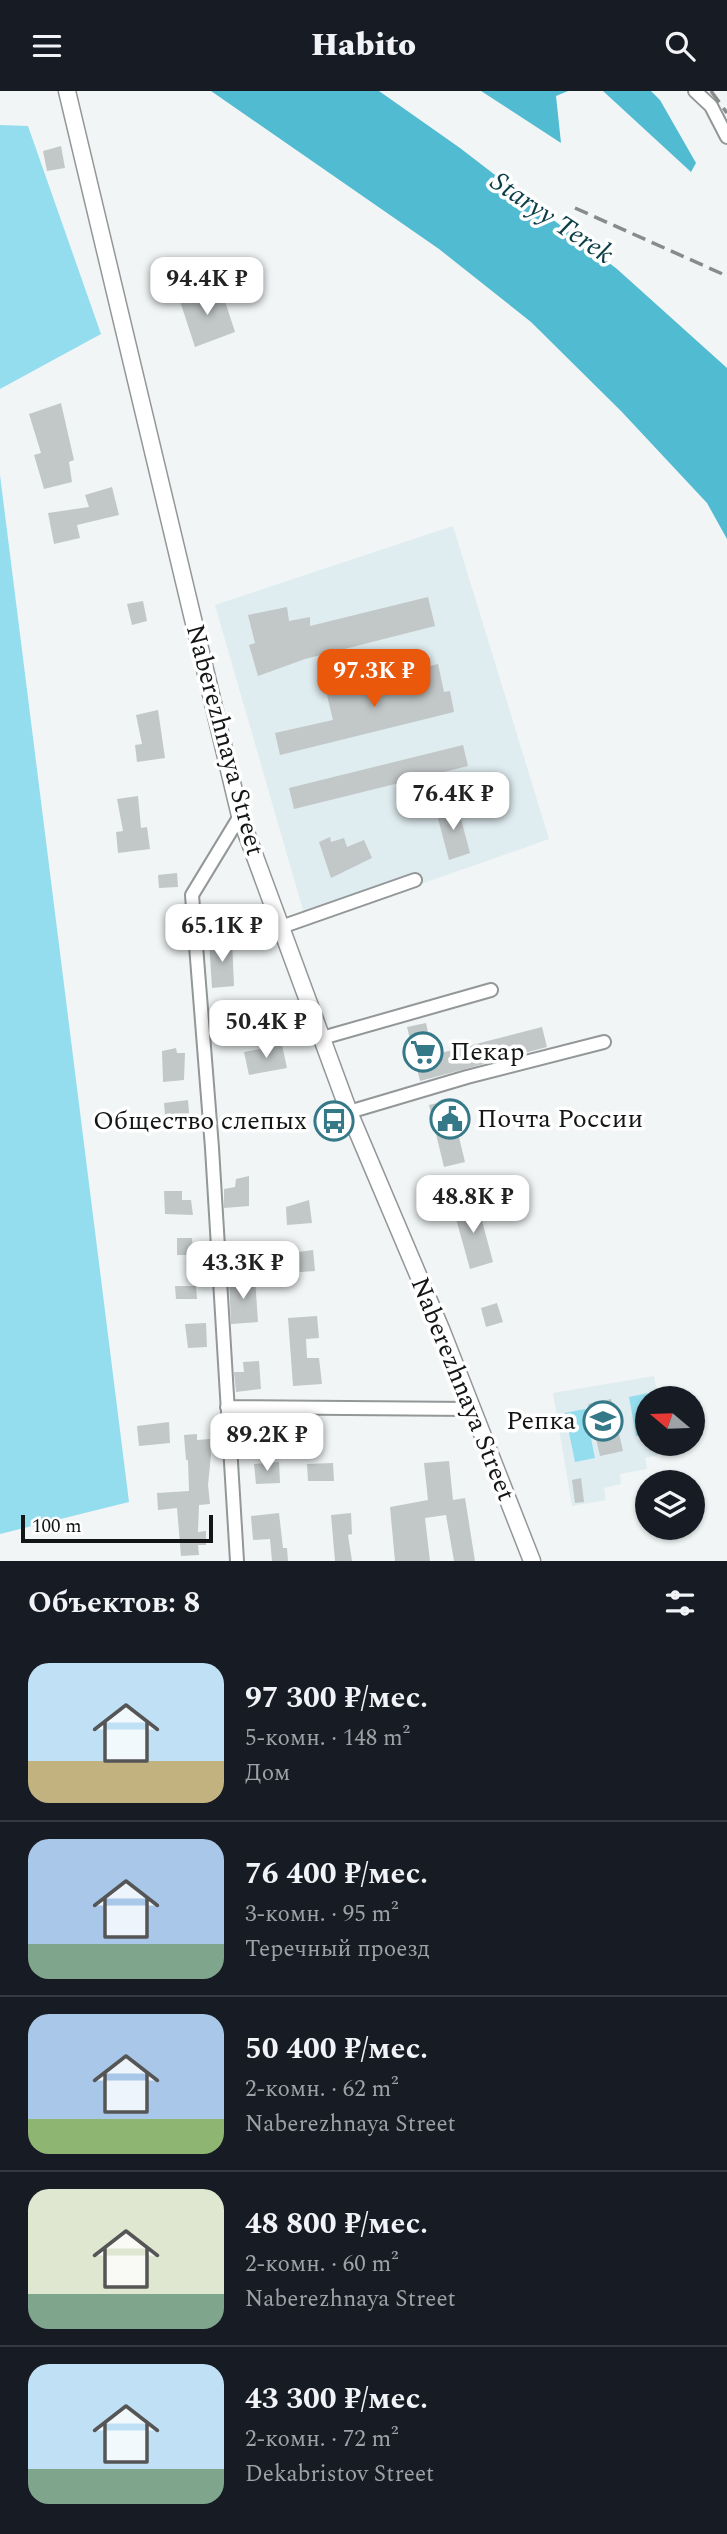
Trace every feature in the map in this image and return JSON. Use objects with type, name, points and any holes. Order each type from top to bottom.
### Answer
[{"type":"main road","name":"Naberezhnaya Street","points":[[68,91],[240,816],[349,1112],[532,1561]]},
{"type":"street","points":[[695,91],[711,106],[727,137]]},
{"type":"street","points":[[237,1561],[212,1148],[192,895],[240,816]]},
{"type":"street","points":[[281,927],[415,880]]},
{"type":"street","points":[[322,1038],[491,990]]},
{"type":"street","points":[[349,1112],[467,1077],[604,1042]]},
{"type":"street","points":[[228,1407],[472,1409]]},
{"type":"shaded area","points":[[211,91],[379,91],[460,148],[617,269],[727,368],[727,539],[707,503],[621,411],[531,322],[439,249]]},
{"type":"shaded area","points":[[481,91],[568,91],[556,96],[561,143]]},
{"type":"shaded area","points":[[603,91],[651,91],[660,100],[696,163],[691,172]]},
{"type":"shaded area","points":[[0,125],[28,126],[101,334],[0,389]]},
{"type":"shaded area","points":[[0,475],[129,1502],[0,1534]]},
{"type":"shaded area","points":[[453,526],[549,839],[307,924],[215,605]]},
{"type":"shaded area","name":"Репка","points":[[654,1376],[656,1386],[635,1386],[635,1456],[654,1456],[645,1458],[647,1469],[620,1474],[621,1484],[604,1488],[606,1500],[572,1506],[553,1393]]},
{"type":"shaded area","points":[[635,1396],[635,1430],[629,1397]]},
{"type":"shaded area","points":[[585,1409],[595,1458],[575,1462],[565,1413]]},
{"type":"building","points":[[61,146],[65,168],[47,171],[43,151]]},
{"type":"building","points":[[221,289],[235,332],[195,347],[178,295],[192,292],[195,299]]},
{"type":"building","points":[[61,403],[74,460],[69,462],[72,482],[44,489],[34,455],[41,453],[29,414]]},
{"type":"building","points":[[112,487],[119,515],[77,525],[80,538],[54,544],[48,513],[89,507],[85,495]]},
{"type":"building","points":[[428,597],[435,626],[305,659],[258,676],[249,645],[255,643],[248,615],[287,607],[289,621],[310,617],[310,626]]},
{"type":"building","points":[[143,601],[147,621],[132,625],[127,604]]},
{"type":"building","points":[[438,664],[444,692],[450,691],[454,712],[280,755],[275,733],[333,720],[326,691]]},
{"type":"building","points":[[158,710],[165,758],[137,762],[135,745],[142,744],[136,715]]},
{"type":"building","points":[[463,745],[468,766],[294,809],[289,788]]},
{"type":"building","points":[[138,796],[141,828],[147,827],[150,849],[118,853],[116,832],[123,831],[117,799]]},
{"type":"building","points":[[457,804],[470,853],[449,860],[436,811]]},
{"type":"building","points":[[330,837],[331,842],[344,838],[347,847],[364,840],[372,858],[331,878],[319,842]]},
{"type":"building","points":[[177,873],[178,887],[159,888],[158,875]]},
{"type":"building","points":[[232,940],[234,986],[212,988],[209,941]]},
{"type":"building","points":[[426,1023],[433,1055],[542,1027],[547,1047],[420,1081],[407,1027]]},
{"type":"building","points":[[282,1045],[287,1068],[249,1075],[244,1052]]},
{"type":"building","points":[[176,1048],[177,1053],[185,1053],[184,1080],[163,1082],[162,1051]]},
{"type":"building","points":[[188,1100],[190,1125],[166,1127],[164,1103]]},
{"type":"building","points":[[450,1100],[465,1162],[444,1167],[429,1105]]},
{"type":"building","points":[[249,1176],[249,1206],[224,1208],[224,1189],[235,1187],[236,1179]]},
{"type":"building","points":[[164,1191],[182,1191],[182,1200],[191,1200],[193,1215],[165,1214]]},
{"type":"building","points":[[309,1200],[312,1223],[287,1225],[286,1207]]},
{"type":"building","points":[[477,1202],[493,1262],[470,1269],[453,1208]]},
{"type":"building","points":[[177,1238],[192,1238],[193,1255],[177,1255]]},
{"type":"building","points":[[313,1250],[315,1271],[286,1273],[284,1254]]},
{"type":"building","points":[[255,1278],[258,1322],[231,1324],[229,1280]]},
{"type":"building","points":[[175,1286],[196,1286],[197,1299],[176,1299]]},
{"type":"building","points":[[497,1303],[503,1322],[486,1327],[481,1308]]},
{"type":"building","points":[[317,1316],[319,1338],[306,1339],[307,1358],[319,1358],[322,1384],[293,1386],[288,1318]]},
{"type":"building","points":[[206,1323],[207,1347],[188,1348],[185,1324]]},
{"type":"building","points":[[259,1361],[261,1389],[236,1392],[234,1372],[244,1372],[243,1362]]},
{"type":"building","points":[[611,1399],[623,1451],[600,1456],[588,1404]]},
{"type":"building","points":[[261,1421],[263,1441],[239,1443],[237,1423]]},
{"type":"building","points":[[169,1422],[170,1443],[139,1446],[137,1426]]},
{"type":"building","points":[[197,1434],[197,1440],[210,1439],[210,1504],[199,1505],[198,1532],[206,1531],[206,1545],[198,1545],[199,1555],[181,1556],[177,1508],[158,1510],[157,1493],[189,1491],[184,1435]]},
{"type":"building","points":[[449,1461],[453,1500],[465,1498],[475,1561],[454,1561],[446,1515],[425,1518],[430,1561],[395,1561],[390,1507],[428,1500],[424,1463]]},
{"type":"building","points":[[279,1462],[280,1483],[256,1484],[254,1464]]},
{"type":"building","points":[[333,1463],[334,1481],[308,1481],[307,1464]]},
{"type":"building","points":[[581,1478],[584,1502],[575,1503],[572,1480]]},
{"type":"building","points":[[279,1513],[283,1548],[287,1548],[288,1561],[272,1561],[270,1539],[253,1540],[251,1516]]},
{"type":"building","points":[[351,1513],[352,1534],[348,1535],[352,1561],[335,1561],[331,1515]]},
{"type":"railway","points":[[711,91],[727,113]]},
{"type":"railway","points":[[575,208],[727,276]]},
{"type":"place","name":"Пекар","points":[[423,1052]]},
{"type":"place","name":"Почта России","points":[[450,1119]]},
{"type":"place","name":"Общество слепых","points":[[334,1121]]},
{"type":"place","name":"Репка","points":[[603,1421]]},
{"type":"water label","name":"Staryy Terek","points":[[552,218]]}]
